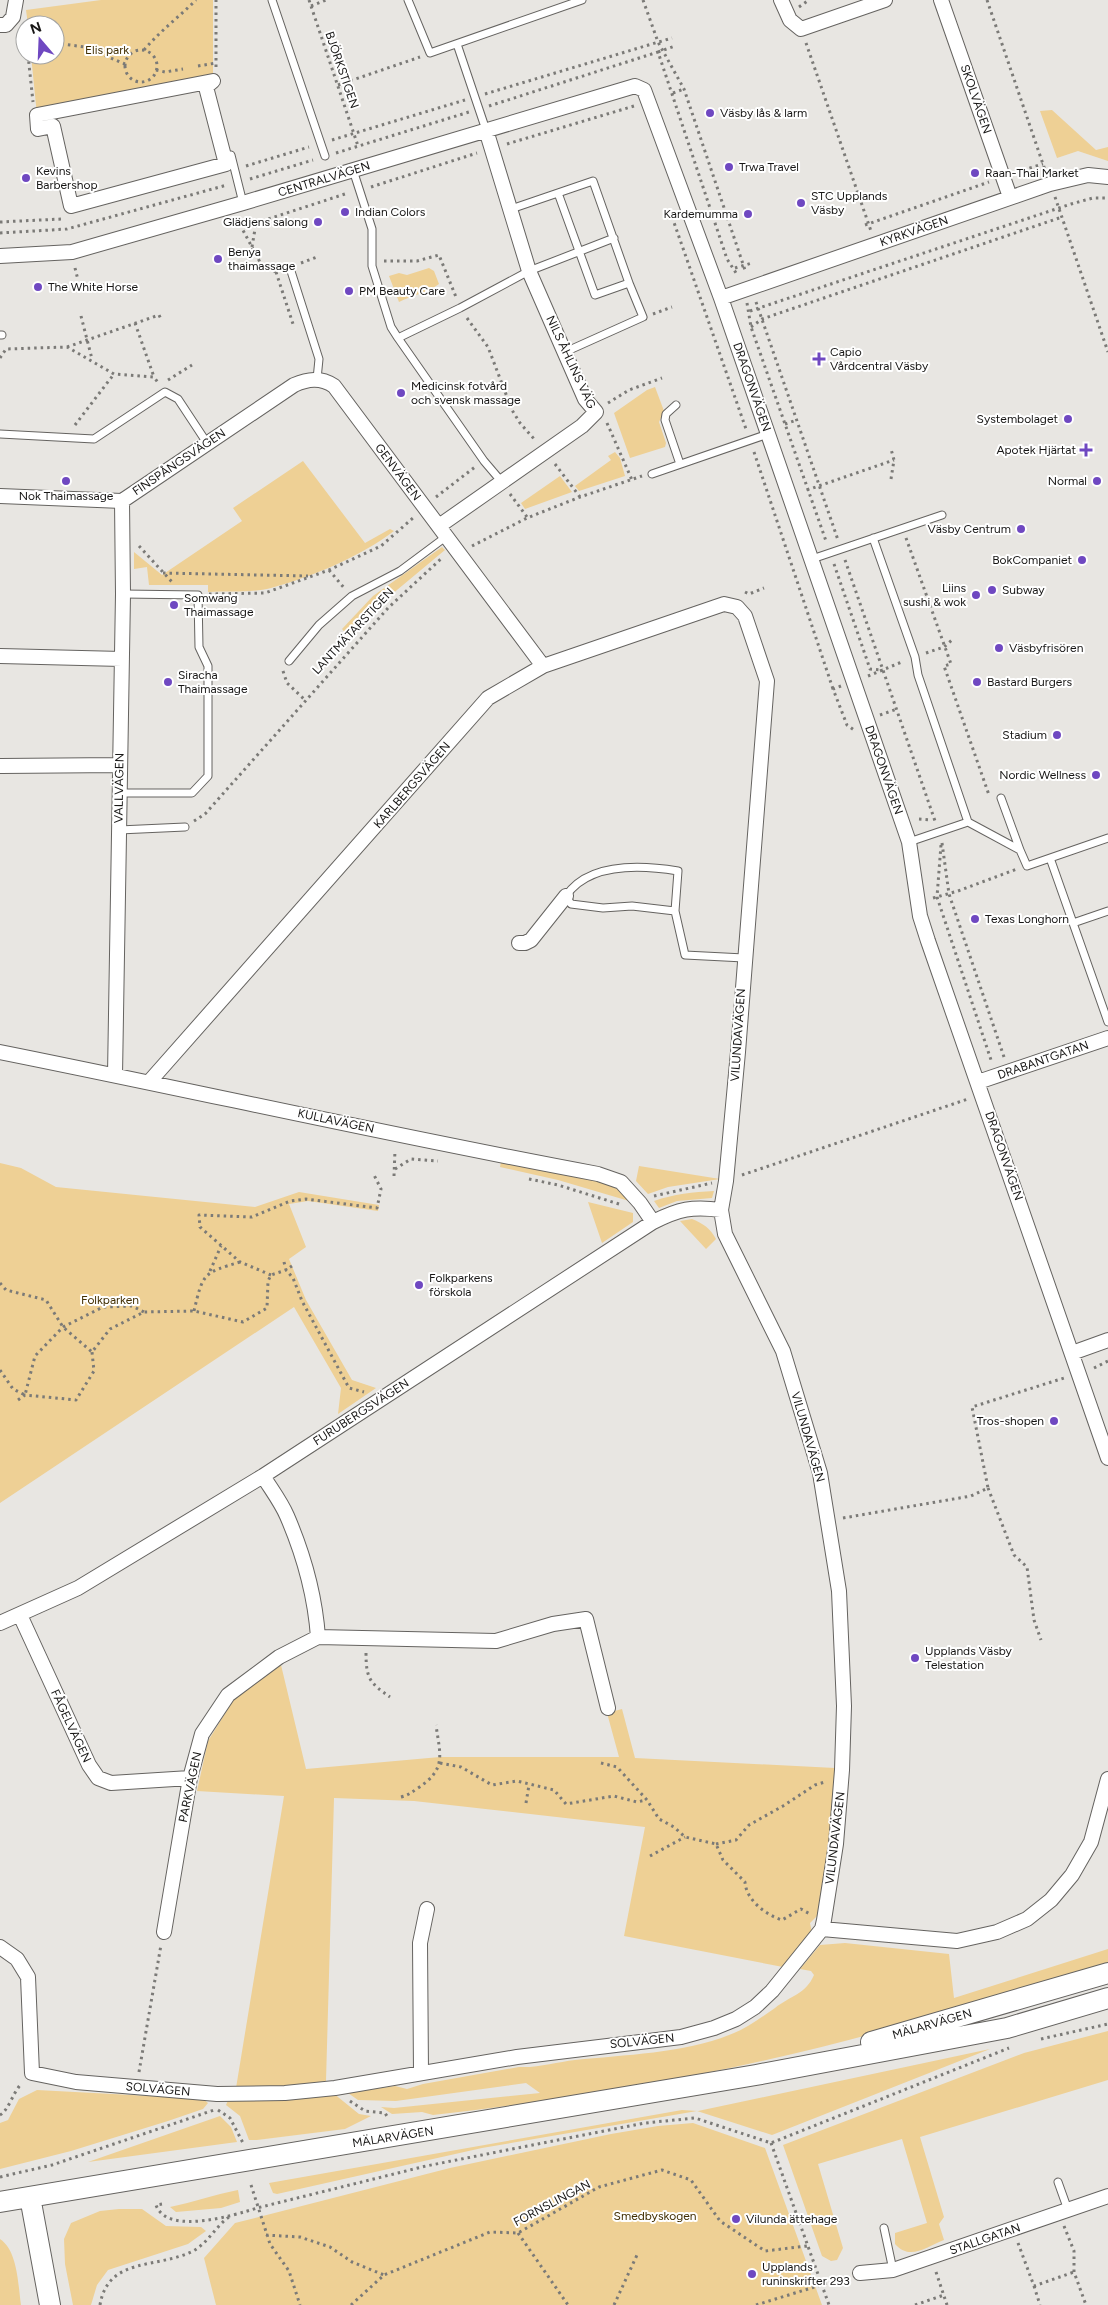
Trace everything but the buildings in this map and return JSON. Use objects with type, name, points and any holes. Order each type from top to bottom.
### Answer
[{"type":"main road","name":"MÄLARVÄGEN","points":[[756,2074],[1108,1974]]},
{"type":"main road","name":"MÄLARVÄGEN","points":[[0,2202],[756,2074],[1007,2028],[1108,1998]]},
{"type":"main road","points":[[30,2197],[50,2305]]},
{"type":"street","points":[[0,25],[6,25],[13,18],[16,0]]},
{"type":"street","points":[[781,0],[790,20],[801,28],[885,0]]},
{"type":"street","name":"SKOLVÄGEN","points":[[941,0],[1010,197]]},
{"type":"street","points":[[213,81],[206,87],[226,164],[70,206],[53,126],[38,129],[37,115],[213,81]]},
{"type":"street","name":"CENTRALVÄGEN","points":[[0,256],[72,252],[242,204],[635,86],[644,90]]},
{"type":"street","name":"DRAGONVÄGEN","points":[[644,90],[721,298],[909,842],[920,916],[1108,1456]]},
{"type":"street","name":"NILS ÅHLINS VÄG","points":[[443,531],[501,481],[582,426],[596,412],[585,399],[529,271],[486,130]]},
{"type":"street","name":"KYRKVÄGEN","points":[[721,298],[1050,184],[1088,175],[1108,177]]},
{"type":"street","name":"FINSPÅNGSVÄGEN","points":[[0,496],[122,501],[294,385],[317,379]]},
{"type":"street","name":"GENVÄGEN","points":[[317,379],[334,386],[543,666]]},
{"type":"street","name":"VALLVÄGEN","points":[[116,1075],[119,765],[123,594],[122,501]]},
{"type":"street","name":"KARLBERGSVÄGEN","points":[[150,1082],[488,698],[543,666],[724,604],[737,607],[745,616]]},
{"type":"street","name":"VILUNDAVÄGEN","points":[[745,616],[767,681],[726,1181],[720,1210],[725,1234],[782,1351],[820,1473],[839,1591],[844,1706],[842,1770],[836,1844],[823,1925]]},
{"type":"street","points":[[0,656],[122,659]]},
{"type":"street","points":[[1,766],[119,765]]},
{"type":"street","points":[[519,943],[525,943],[530,940],[566,896]]},
{"type":"street","name":"DRABANTGATAN","points":[[978,1082],[1108,1038]]},
{"type":"street","name":"KULLAVÄGEN","points":[[0,1052],[458,1147],[598,1174],[621,1182],[640,1203],[653,1222]]},
{"type":"street","name":"FURUBERGSVÄGEN","points":[[0,1623],[78,1588],[263,1476],[653,1222],[676,1211],[699,1207],[720,1210]]},
{"type":"street","points":[[1072,1353],[1108,1340]]},
{"type":"street","points":[[263,1476],[286,1515],[303,1561],[317,1618],[318,1637]]},
{"type":"street","name":"FÅGELVÄGEN","points":[[20,1615],[89,1765],[98,1778],[111,1784],[190,1778]]},
{"type":"street","name":"PARKVÄGEN","points":[[164,1932],[190,1778],[202,1734],[228,1695],[279,1657],[318,1637],[496,1641],[554,1624],[586,1619],[608,1708]]},
{"type":"street","points":[[823,1925],[957,1941],[997,1932],[1027,1919],[1051,1900],[1072,1875],[1082,1858],[1091,1842],[1108,1778]]},
{"type":"street","points":[[421,2072],[420,1942],[427,1909]]},
{"type":"street","name":"SOLVÄGEN","points":[[32,2073],[76,2082],[136,2088],[217,2094],[285,2093],[335,2088],[421,2072],[576,2048],[681,2037],[714,2028],[736,2019],[755,2007],[772,1991],[823,1925]]},
{"type":"street","points":[[0,1947],[17,1959],[28,1977],[32,2073]]},
{"type":"street","name":"STALLGATAN","points":[[860,2273],[893,2270],[1065,2216],[1108,2196]]},
{"type":"lane","points":[[272,0],[325,156]]},
{"type":"lane","points":[[408,0],[430,53],[582,0]]},
{"type":"lane","points":[[457,44],[486,130]]},
{"type":"lane","points":[[214,93],[238,182],[242,204]]},
{"type":"lane","points":[[353,170],[372,229],[372,266],[391,327],[484,461],[501,481]]},
{"type":"lane","points":[[510,209],[593,181],[642,317],[565,352]]},
{"type":"lane","points":[[558,193],[595,295],[630,283]]},
{"type":"lane","points":[[398,338],[460,308],[529,271],[614,238]]},
{"type":"lane","points":[[290,268],[319,359],[317,379]]},
{"type":"lane","points":[[0,434],[94,439],[165,392],[178,398],[207,442]]},
{"type":"lane","points":[[676,406],[666,414],[665,420],[680,464]]},
{"type":"lane","points":[[649,474],[768,434]]},
{"type":"lane","points":[[812,559],[942,515]]},
{"type":"lane","points":[[289,661],[319,625],[352,596],[400,571],[443,531]]},
{"type":"lane","points":[[873,538],[915,657],[918,675],[968,822],[1020,850]]},
{"type":"lane","points":[[119,793],[192,792],[208,776],[208,666],[198,647],[198,594],[123,594]]},
{"type":"lane","points":[[1001,798],[1027,866],[1108,838]]},
{"type":"lane","points":[[909,842],[968,822]]},
{"type":"lane","points":[[119,830],[185,827]]},
{"type":"lane","points":[[1050,858],[1108,1022]]},
{"type":"lane","points":[[675,911],[632,906],[603,908],[571,904],[566,896],[574,884],[588,875],[608,870],[636,867],[678,871],[675,911],[685,955],[744,958]]},
{"type":"lane","points":[[1073,923],[1108,911]]},
{"type":"lane","points":[[1058,2182],[1065,2216]]},
{"type":"lane","points":[[884,2228],[893,2270]]},
{"type":"path","points":[[144,50],[156,36],[180,17],[196,0]]},
{"type":"path","points":[[214,93],[216,0]]},
{"type":"path","name":"BJÖRKSTIGEN","points":[[309,0],[358,146]]},
{"type":"path","points":[[311,6],[326,0]]},
{"type":"path","points":[[643,0],[658,42],[684,90],[758,310],[935,820],[920,820],[915,815]]},
{"type":"path","points":[[987,0],[1108,350]]},
{"type":"path","points":[[801,28],[866,225],[1043,164]]},
{"type":"path","points":[[658,42],[672,38]]},
{"type":"path","points":[[65,44],[85,47],[125,64]]},
{"type":"path","points":[[0,232],[67,229],[118,216],[358,146],[675,46]]},
{"type":"path","points":[[144,50],[152,54],[156,59],[156,70],[149,79],[137,81],[128,75],[125,64],[128,56],[133,52],[144,50]]},
{"type":"path","points":[[658,52],[727,259],[734,268],[752,263]]},
{"type":"path","points":[[338,86],[430,53]]},
{"type":"path","points":[[194,67],[216,63]]},
{"type":"path","points":[[29,65],[34,112]]},
{"type":"path","points":[[156,70],[165,72],[185,69]]},
{"type":"path","points":[[672,93],[684,90]]},
{"type":"path","points":[[256,223],[634,105],[636,113]]},
{"type":"path","points":[[750,311],[758,310],[1059,207],[1093,198],[1108,198]]},
{"type":"path","points":[[242,204],[256,223],[252,248]]},
{"type":"path","points":[[242,204],[252,248],[261,264],[276,272],[318,257]]},
{"type":"path","points":[[115,208],[118,216]]},
{"type":"path","points":[[669,208],[698,298],[749,439],[833,689]]},
{"type":"path","points":[[883,670],[870,669],[751,327],[762,318],[1062,216]]},
{"type":"path","points":[[372,256],[388,262],[417,261],[439,255],[460,308],[488,347],[512,410],[520,423],[546,451],[580,497]]},
{"type":"path","points":[[75,268],[78,280]]},
{"type":"path","points":[[276,272],[293,325]]},
{"type":"path","points":[[642,317],[672,307]]},
{"type":"path","points":[[0,358],[6,349],[67,347],[159,315],[162,319]]},
{"type":"path","points":[[80,316],[92,360]]},
{"type":"path","points":[[135,324],[154,377],[160,386],[192,365]]},
{"type":"path","points":[[67,347],[114,374],[154,377]]},
{"type":"path","points":[[65,438],[114,374]]},
{"type":"path","points":[[632,480],[622,454],[605,420],[596,412],[629,390],[662,378]]},
{"type":"path","points":[[785,424],[797,420]]},
{"type":"path","points":[[891,449],[894,460],[891,480]]},
{"type":"path","points":[[790,496],[894,460]]},
{"type":"path","points":[[198,594],[265,593],[329,570],[381,546],[424,506],[484,461]]},
{"type":"path","name":"LANTMÄTARSTIGEN","points":[[185,827],[205,814],[388,608],[449,552],[468,548],[527,518],[580,497],[649,474]]},
{"type":"path","points":[[501,481],[527,518]]},
{"type":"path","points":[[903,528],[950,664],[944,666],[989,796]]},
{"type":"path","points":[[134,539],[183,594]]},
{"type":"path","points":[[329,570],[352,596]]},
{"type":"path","points":[[163,573],[311,576]]},
{"type":"path","points":[[289,661],[282,669],[287,683],[305,700]]},
{"type":"path","points":[[877,716],[897,709]]},
{"type":"path","points":[[941,838],[949,894],[1003,1074],[937,897],[941,838]]},
{"type":"path","points":[[937,897],[1027,866]]},
{"type":"path","points":[[726,1181],[970,1098]]},
{"type":"path","points":[[394,1156],[394,1176]]},
{"type":"path","points":[[395,1169],[411,1159],[425,1158],[444,1162]]},
{"type":"path","points":[[292,1266],[271,1275],[240,1262],[200,1227],[199,1215],[252,1217],[268,1212],[290,1201],[306,1199],[377,1208],[381,1189],[374,1175]]},
{"type":"path","points":[[194,1310],[200,1283],[210,1271],[221,1246]]},
{"type":"path","points":[[210,1271],[240,1262]]},
{"type":"path","points":[[284,1262],[286,1270],[293,1278],[302,1301],[349,1388],[369,1394]]},
{"type":"path","points":[[92,1352],[110,1329],[144,1312],[194,1310],[243,1322],[267,1308],[268,1281],[271,1275]]},
{"type":"path","points":[[0,1283],[6,1290],[46,1300],[63,1327],[92,1352],[94,1371],[76,1400],[25,1395],[13,1389],[0,1370]]},
{"type":"path","points":[[18,1400],[25,1395],[35,1356],[63,1327],[103,1307],[132,1306],[144,1312]]},
{"type":"path","points":[[1094,1368],[1108,1361]]},
{"type":"path","points":[[1041,1640],[1034,1620],[1027,1567],[1014,1555],[988,1488],[972,1406],[1068,1377]]},
{"type":"path","points":[[839,1519],[971,1496],[988,1488]]},
{"type":"path","points":[[366,1661],[368,1678],[373,1685],[390,1697]]},
{"type":"path","points":[[401,1797],[411,1795],[417,1788],[427,1783],[440,1763],[436,1725]]},
{"type":"path","points":[[440,1763],[461,1767],[492,1785],[518,1780],[529,1785],[554,1790],[566,1804],[614,1796],[637,1802],[647,1800]]},
{"type":"path","points":[[601,1763],[617,1767],[647,1800],[659,1819],[674,1827],[685,1836],[716,1844],[736,1840],[749,1825],[815,1785],[829,1780],[842,1770]]},
{"type":"path","points":[[526,1803],[529,1785]]},
{"type":"path","points":[[650,1856],[685,1836]]},
{"type":"path","points":[[716,1844],[722,1860],[745,1882],[745,1888],[764,1912],[782,1920],[801,1909],[823,1925]]},
{"type":"path","points":[[136,2088],[148,2012],[164,1932]]},
{"type":"path","points":[[1037,2040],[1108,2024]]},
{"type":"path","points":[[162,2204],[156,2205],[158,2210],[167,2217],[178,2221],[230,2216],[426,2166],[645,2124],[695,2118],[771,2143],[1011,2048]]},
{"type":"path","points":[[0,2115],[5,2112],[13,2093],[32,2073]]},
{"type":"path","points":[[335,2088],[356,2106],[365,2111],[385,2113],[390,2120]]},
{"type":"path","points":[[0,2177],[52,2165],[94,2152],[217,2109],[230,2118],[244,2144]]},
{"type":"path","points":[[771,2143],[829,2305]]},
{"type":"path","name":"FORNSLINGAN","points":[[351,2305],[384,2275],[490,2232],[518,2233],[599,2187],[662,2170],[691,2180],[720,2221],[765,2251],[807,2246]]},
{"type":"path","points":[[251,2184],[257,2208],[270,2244],[290,2271],[300,2305]]},
{"type":"path","points":[[100,2305],[102,2295],[111,2278],[131,2268],[172,2259],[194,2251],[219,2224],[230,2216]]},
{"type":"path","points":[[1065,2216],[1074,2251],[1074,2272],[1086,2305]]},
{"type":"path","points":[[518,2233],[568,2305]]},
{"type":"path","points":[[266,2234],[300,2237],[330,2247],[352,2262],[384,2275]]},
{"type":"path","points":[[1016,2237],[1040,2305]]},
{"type":"path","points":[[614,2305],[637,2254]]},
{"type":"path","points":[[934,2267],[947,2305]]},
{"type":"path","points":[[1034,2286],[1074,2272]]},
{"type":"path","points":[[756,2305],[860,2273]]},
{"type":"path","points":[[915,2305],[944,2296]]},
{"type":"green space","name":"Elis park","points":[[101,0],[213,0],[213,81],[37,115],[32,65],[65,65],[65,15],[27,15],[26,10]]},
{"type":"green space","points":[[1052,110],[1096,150],[1108,147],[1108,161],[1078,151],[1057,158],[1040,111]]},
{"type":"green space","points":[[429,268],[434,271],[439,284],[399,302],[389,276],[399,273],[407,275]]},
{"type":"green space","points":[[655,387],[664,411],[659,422],[666,443],[665,447],[630,458],[614,413],[647,390]]},
{"type":"green space","points":[[615,452],[620,458],[625,476],[579,491],[575,486],[611,460],[608,456]]},
{"type":"green space","points":[[303,461],[365,543],[390,529],[394,531],[351,558],[302,578],[264,590],[208,592],[208,585],[149,585],[147,567],[134,569],[134,552],[162,575],[242,521],[233,508]]},
{"type":"green space","points":[[560,476],[572,492],[525,509],[521,503]]},
{"type":"green space","points":[[442,547],[445,550],[385,600],[350,638],[342,629],[373,596]]},
{"type":"green space","points":[[501,1162],[595,1180],[620,1190],[629,1201],[558,1180],[500,1167]]},
{"type":"green space","name":"Folkparken","points":[[0,1163],[21,1168],[56,1187],[255,1207],[299,1192],[379,1205],[378,1211],[308,1201],[289,1204],[306,1247],[289,1259],[306,1300],[352,1380],[376,1388],[338,1414],[341,1388],[294,1307],[0,1503]]},
{"type":"green space","points":[[639,1166],[720,1179],[668,1187],[648,1194],[636,1181]]},
{"type":"green space","points":[[714,1191],[712,1198],[677,1201],[659,1208],[654,1201],[684,1194]]},
{"type":"green space","points":[[588,1202],[633,1213],[633,1222],[602,1243]]},
{"type":"green space","points":[[692,1219],[706,1227],[716,1239],[706,1249],[680,1221]]},
{"type":"green space","points":[[281,1665],[306,1769],[440,1757],[619,1757],[607,1713],[622,1709],[635,1758],[835,1768],[830,1845],[821,1912],[810,1923],[812,1933],[783,1967],[624,1936],[645,1827],[414,1801],[334,1798],[326,2081],[287,2087],[236,2088],[284,1796],[197,1791],[208,1741],[234,1699]]},
{"type":"green space","points":[[845,1943],[949,1954],[954,1998],[1108,1949],[1108,1966],[942,2015],[830,2045],[661,2082],[548,2100],[433,2115],[422,2112],[392,2114],[381,2107],[394,2108],[540,2093],[526,2083],[396,2101],[358,2100],[348,2093],[395,2086],[407,2089],[423,2084],[519,2067],[533,2067],[575,2060],[674,2050],[712,2041],[735,2033],[802,1991],[814,1975],[811,1971],[800,1969],[820,1945]]},
{"type":"green space","points":[[1108,2031],[1108,2080],[920,2137],[944,2217],[939,2224],[944,2240],[925,2249],[906,2252],[895,2244],[895,2233],[927,2223],[902,2139],[818,2164],[843,2248],[837,2260],[831,2261],[822,2256],[783,2145],[1024,2053]]},
{"type":"green space","points":[[990,2049],[772,2135],[697,2111],[482,2148],[277,2194],[273,2193],[269,2183],[682,2110],[698,2111]]},
{"type":"green space","points":[[37,2090],[203,2099],[208,2103],[203,2109],[168,2121],[71,2151],[0,2169],[0,2123],[8,2120],[19,2099]]},
{"type":"green space","points":[[333,2093],[359,2114],[371,2116],[345,2129],[249,2140],[240,2116],[226,2105],[229,2098]]},
{"type":"green space","points":[[220,2116],[231,2127],[237,2142],[88,2162]]},
{"type":"green space","name":"Smedbyskogen","points":[[693,2123],[765,2148],[822,2305],[216,2305],[204,2258],[235,2223],[450,2168],[611,2134],[658,2126]]},
{"type":"green space","points":[[238,2190],[240,2202],[221,2208],[176,2212],[170,2207],[220,2194]]},
{"type":"green space","points":[[142,2209],[166,2226],[201,2227],[206,2231],[188,2244],[108,2270],[97,2285],[91,2305],[73,2305],[65,2264],[64,2239],[71,2223],[100,2211]]},
{"type":"green space","points":[[0,2239],[6,2244],[14,2260],[21,2305],[0,2305]]},
{"type":"place","name":"Väsby lås & larm","points":[[710,113]]},
{"type":"place","name":"Trwa Travel","points":[[729,167]]},
{"type":"place","name":"Raan-Thai Market","points":[[975,173]]},
{"type":"place","name":"Kevins Barbershop","points":[[26,178]]},
{"type":"place","name":"STC Upplands Väsby","points":[[801,203]]},
{"type":"place","name":"Indian Colors","points":[[345,212]]},
{"type":"place","name":"Kardemumma","points":[[748,214]]},
{"type":"place","name":"Glädjens salong","points":[[318,222]]},
{"type":"place","name":"Benya thaimassage","points":[[218,259]]},
{"type":"place","name":"The White Horse","points":[[38,287]]},
{"type":"place","name":"PM Beauty Care","points":[[349,291]]},
{"type":"place","name":"Capio Vårdcentral Väsby","points":[[819,359]]},
{"type":"place","name":"Medicinsk fotvård och svensk massage","points":[[401,393]]},
{"type":"place","name":"Systembolaget","points":[[1068,419]]},
{"type":"place","name":"Apotek Hjärtat","points":[[1086,450]]},
{"type":"place","name":"Nok Thaimassage","points":[[66,481]]},
{"type":"place","name":"Normal","points":[[1097,481]]},
{"type":"place","name":"Väsby Centrum","points":[[1021,529]]},
{"type":"place","name":"BokCompaniet","points":[[1082,560]]},
{"type":"place","name":"Subway","points":[[992,590]]},
{"type":"place","name":"Liins sushi & wok","points":[[976,595]]},
{"type":"place","name":"Somwang Thaimassage","points":[[174,605]]},
{"type":"place","name":"Väsbyfrisören","points":[[999,648]]},
{"type":"place","name":"Siracha Thaimassage","points":[[168,682]]},
{"type":"place","name":"Bastard Burgers","points":[[977,682]]},
{"type":"place","name":"Stadium","points":[[1057,735]]},
{"type":"place","name":"Nordic Wellness","points":[[1096,775]]},
{"type":"place","name":"Texas Longhorn","points":[[975,919]]},
{"type":"place","name":"Folkparkens förskola","points":[[419,1285]]},
{"type":"place","name":"Tros-shopen","points":[[1054,1421]]},
{"type":"place","name":"Upplands Väsby Telestation","points":[[915,1658]]},
{"type":"place","name":"Vilunda ättehage","points":[[736,2219]]},
{"type":"place","name":"Upplands runinskrifter 293","points":[[752,2274]]}]
